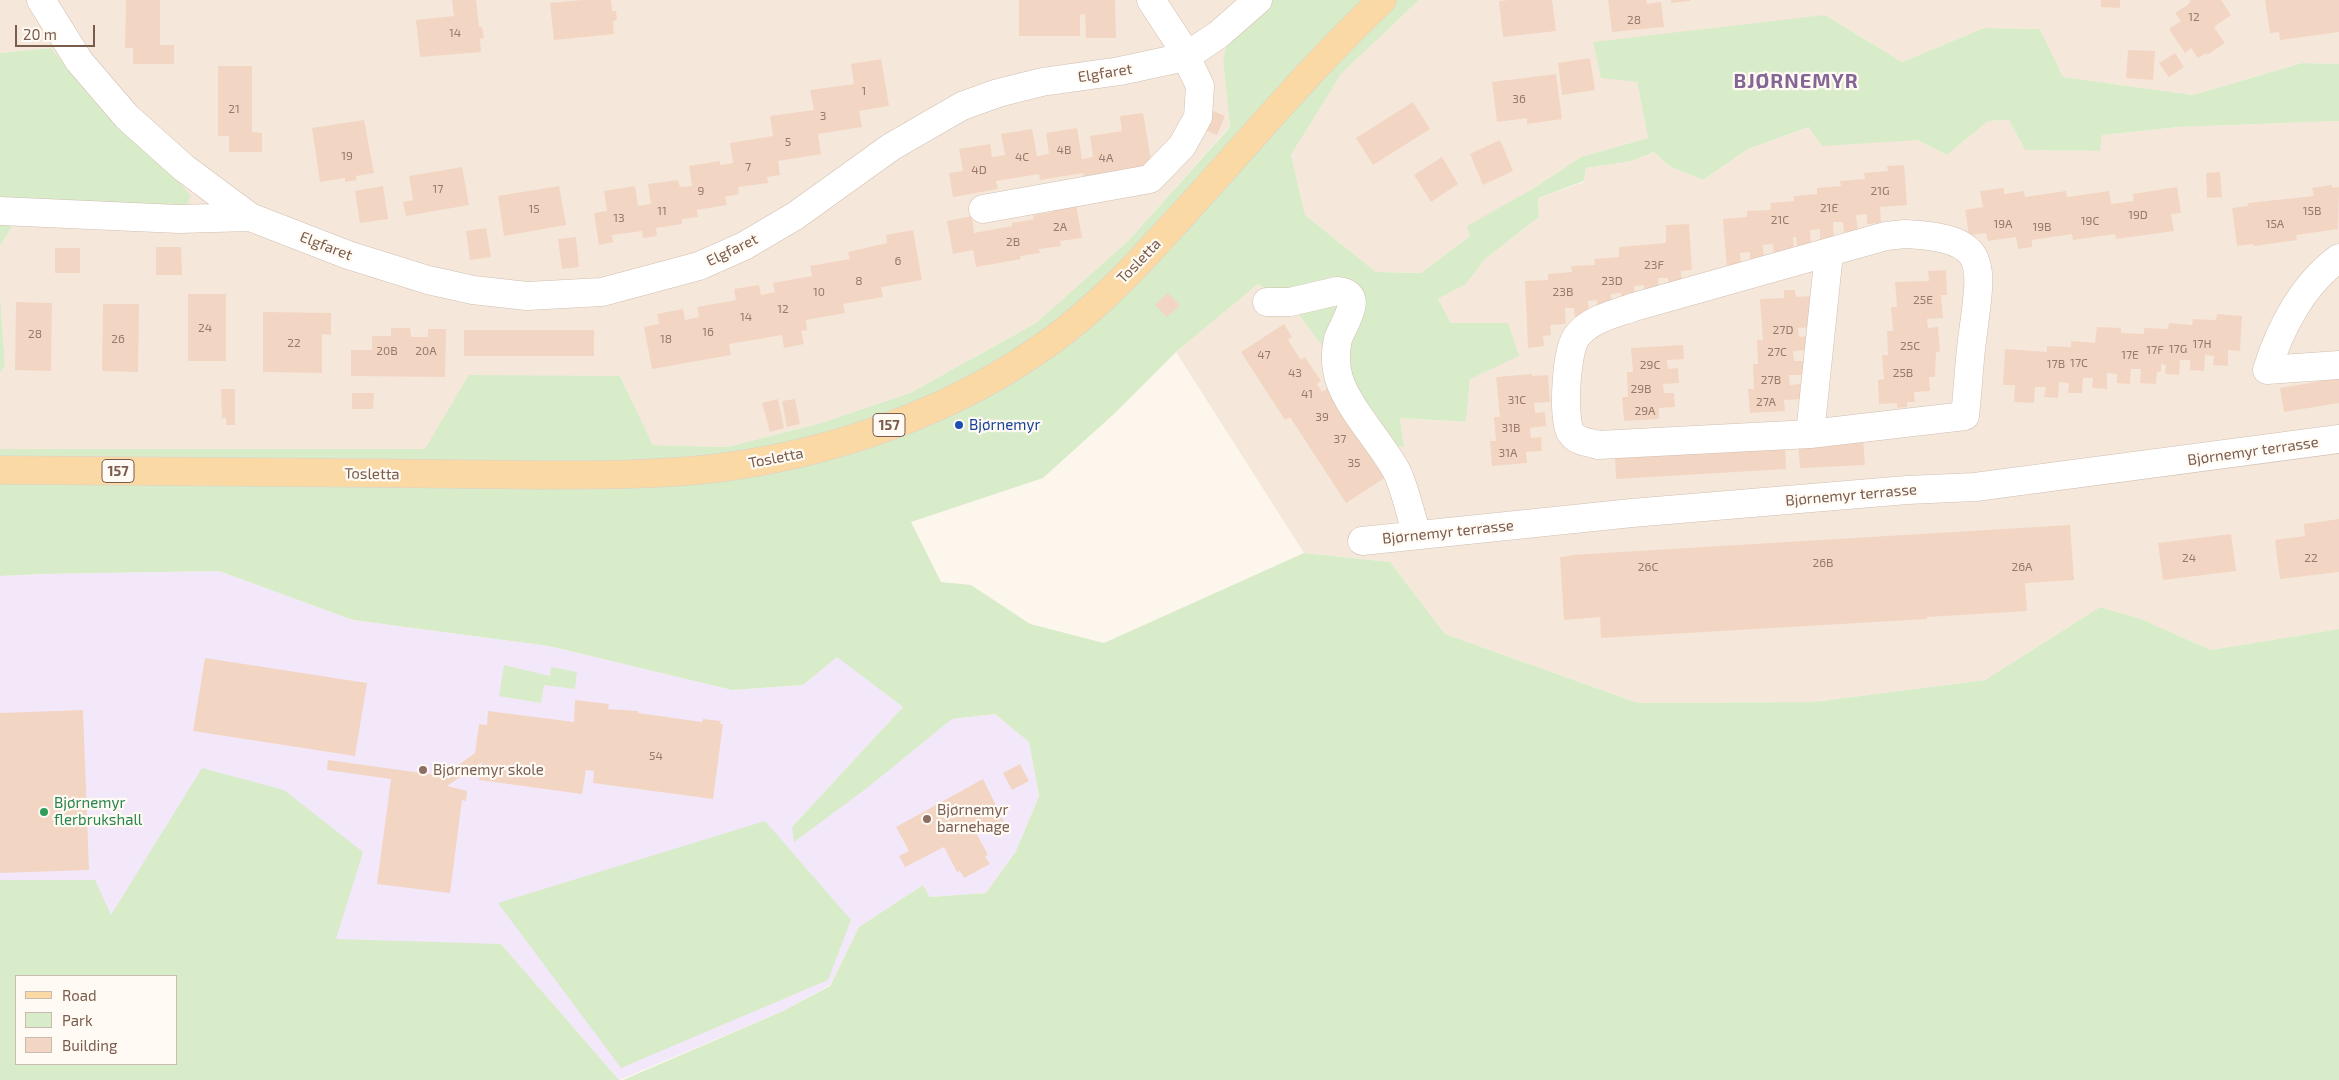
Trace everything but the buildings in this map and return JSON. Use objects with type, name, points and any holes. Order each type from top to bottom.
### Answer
[{"type":"main road","name":"Tosletta","points":[[0,470],[425,474],[654,473],[753,463],[812,451],[868,433],[903,420],[972,389],[1020,361],[1073,324],[1104,297],[1158,242],[1295,91],[1382,0]]},
{"type":"street","name":"Elgfaret","points":[[41,0],[79,61],[127,117],[184,168],[250,217],[391,269],[473,290],[527,296],[602,292],[680,272],[744,246],[795,216],[891,147],[962,106],[998,93],[1042,82],[1120,71],[1186,57]]},
{"type":"street","points":[[983,209],[1150,179],[1182,146],[1198,117],[1200,86],[1186,57],[1151,0]]},
{"type":"street","points":[[1186,57],[1236,20],[1258,0]]},
{"type":"street","name":"Elgfaret","points":[[0,211],[179,219],[250,217]]},
{"type":"street","points":[[1929,235],[1958,243],[1974,257],[1978,266],[1980,294],[1973,333],[1965,416],[1810,434],[1598,445],[1580,440],[1572,434],[1566,424],[1569,360],[1575,337],[1594,322],[1666,298],[1886,236],[1929,235]]},
{"type":"street","points":[[1810,434],[1829,253]]},
{"type":"street","points":[[2339,258],[2327,267],[2310,287],[2282,328],[2276,340],[2267,370],[2339,365]]},
{"type":"street","points":[[1267,302],[1290,302],[1337,290],[1344,291],[1350,296],[1353,304],[1337,345],[1337,372],[1344,389],[1396,471],[1417,534]]},
{"type":"street","name":"Bjørnemyr terrasse","points":[[1362,541],[1417,534],[1907,490],[1975,487],[2339,439]]},
{"type":"shaded area","points":[[0,0],[1240,0],[1223,61],[1230,126],[1128,241],[1036,323],[910,393],[821,423],[727,447],[653,445],[620,376],[426,449],[0,449],[0,373],[5,366],[0,293],[0,246],[26,201],[177,180],[94,101],[51,48],[0,53]]},
{"type":"shaded area","points":[[1419,0],[2339,0],[2339,64],[2302,63],[2193,95],[2063,77],[2040,29],[1984,28],[1902,62],[1825,15],[1637,82],[1648,138],[1581,157],[1531,190],[1421,273],[1376,272],[1305,215],[1291,155],[1341,74]]},
{"type":"shaded area","points":[[2009,120],[2025,150],[2099,151],[2102,135],[2179,127],[2339,121],[2339,629],[2211,650],[2141,619],[2100,607],[1985,680],[1814,702],[1638,703],[1445,634],[1390,562],[1304,553],[1176,352],[1258,284],[1296,311],[1353,387],[1404,447],[1400,418],[1466,422],[1470,379],[1508,323],[1451,323],[1438,299],[1466,284],[1485,259],[1539,217],[1538,198],[1584,182],[1586,168],[1632,161],[1655,152],[1669,166],[1703,180],[1748,149],[1810,127],[1898,140],[1917,140],[1947,155],[1988,121]]},
{"type":"shaded area","name":"Bjørnemyr skole","points":[[219,571],[353,620],[549,646],[732,690],[803,685],[837,656],[903,707],[792,827],[920,744],[952,719],[995,714],[1029,742],[1039,796],[1016,851],[986,893],[930,897],[923,885],[859,927],[830,985],[781,1012],[619,1080],[501,944],[193,957],[0,880],[0,576]]},
{"type":"green space","points":[[1240,0],[1419,0],[1341,74],[1291,155],[1305,215],[1376,272],[1421,273],[1470,236],[1467,226],[1531,190],[1581,157],[1648,138],[1637,82],[1601,78],[1593,42],[1825,15],[1902,62],[1984,28],[2040,29],[2063,77],[2193,95],[2302,63],[2339,64],[2339,121],[2179,127],[2102,135],[2100,151],[2025,150],[2009,120],[1988,121],[1947,155],[1917,140],[1822,146],[1809,127],[1748,149],[1703,180],[1669,166],[1654,152],[1632,161],[1586,168],[1584,181],[1538,198],[1539,217],[1485,259],[1466,284],[1438,299],[1451,323],[1508,323],[1519,356],[1470,379],[1466,422],[1400,418],[1404,447],[1389,445],[1353,387],[1296,311],[1258,284],[1176,352],[1115,413],[1043,478],[911,522],[941,582],[971,585],[1030,624],[1104,643],[1304,553],[1390,562],[1445,634],[1638,703],[1814,702],[1985,680],[2100,607],[2141,619],[2211,650],[2339,629],[2339,1080],[623,1080],[781,1012],[830,986],[859,927],[923,885],[930,897],[986,893],[1016,851],[1039,796],[1029,742],[995,714],[952,719],[867,788],[794,842],[792,827],[903,707],[837,657],[803,685],[732,690],[549,646],[353,620],[219,571],[0,576],[0,449],[425,449],[469,375],[620,376],[653,445],[727,447],[821,423],[910,393],[1036,323],[1128,241],[1230,127],[1223,61],[1237,3]]},
{"type":"green space","points":[[51,48],[94,101],[177,180],[191,196],[186,207],[27,201],[0,246],[0,53]]},
{"type":"green space","points":[[0,293],[5,366],[0,373]]},
{"type":"green space","points":[[504,665],[550,676],[551,667],[577,672],[575,689],[544,685],[541,703],[499,696]]},
{"type":"green space","points":[[202,768],[284,790],[363,852],[336,939],[501,944],[619,1080],[0,1080],[0,880],[95,880],[111,915]]},
{"type":"green space","points":[[765,821],[851,920],[828,980],[621,1068],[498,903]]},
{"type":"place","name":"Bjørnemyr","points":[[959,425]]},
{"type":"place","name":"Bjørnemyr skole","points":[[423,770]]},
{"type":"place","name":"Bjørnemyr flerbrukshall","points":[[44,812]]},
{"type":"place","name":"Bjørnemyr barnehage","points":[[927,819]]},
{"type":"district","name":"BJØRNEMYR","points":[[1796,81]]}]
